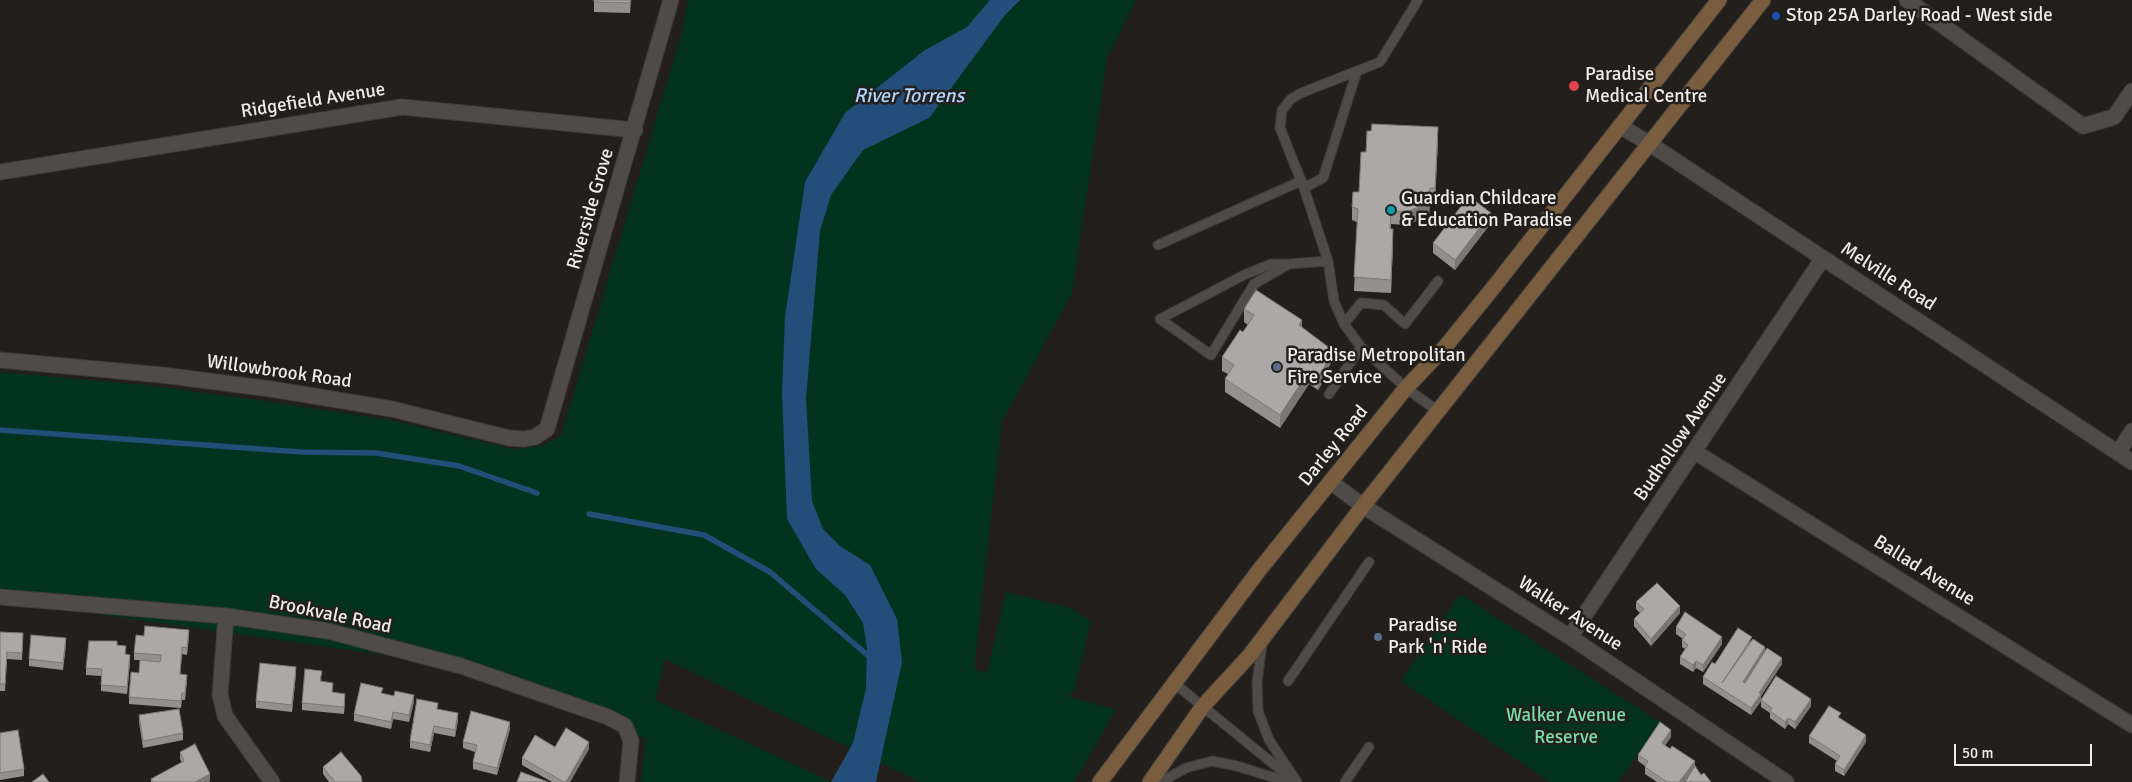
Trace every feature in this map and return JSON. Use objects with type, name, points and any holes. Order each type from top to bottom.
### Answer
[{"type":"main road","name":"Darley Road","points":[[1100,782],[1260,569],[1406,388],[1445,347],[1720,0]]},
{"type":"main road","points":[[1150,782],[1203,706],[1264,636],[1363,506],[1763,0]]},
{"type":"street","name":"Riverside Grove","points":[[547,429],[635,130],[670,0]]},
{"type":"street","points":[[1907,0],[2083,126],[2114,117],[2132,91]]},
{"type":"street","name":"Ridgefield Avenue","points":[[0,172],[402,107],[635,130]]},
{"type":"street","name":"Melville Road","points":[[1620,126],[2132,462]]},
{"type":"street","name":"Budhollow Avenue","points":[[1570,637],[1823,258]]},
{"type":"street","name":"Willowbrook Road","points":[[0,360],[162,375],[271,389],[392,409],[509,438],[530,438],[547,429]]},
{"type":"street","points":[[2118,453],[2132,431]]},
{"type":"street","name":"Ballad Avenue","points":[[1695,452],[2132,725]]},
{"type":"street","name":"Walker Avenue","points":[[1331,482],[1363,506],[1570,637],[1778,780]]},
{"type":"street","name":"Brookvale Road","points":[[0,597],[226,616],[328,631],[461,666],[608,716],[625,726],[631,740],[627,782]]},
{"type":"street","points":[[226,616],[220,694],[225,716],[272,782]]},
{"type":"lane","points":[[1418,0],[1380,62],[1301,93],[1291,99],[1282,110],[1280,128],[1302,184],[1328,261],[1334,302],[1344,324],[1361,347],[1406,388],[1439,412]]},
{"type":"lane","points":[[1158,245],[1302,184],[1324,178],[1357,71]]},
{"type":"lane","points":[[1289,264],[1254,284],[1211,355],[1160,319],[1244,275],[1271,264],[1328,261]]},
{"type":"lane","points":[[1344,324],[1361,303],[1384,304],[1405,324],[1438,281]]},
{"type":"lane","points":[[1329,394],[1361,347]]},
{"type":"lane","points":[[1288,681],[1369,562]]},
{"type":"lane","points":[[1264,636],[1257,682],[1258,711],[1268,740],[1296,782]]},
{"type":"lane","points":[[1174,683],[1296,782]]},
{"type":"lane","points":[[1345,782],[1369,748]]},
{"type":"lane","points":[[1161,782],[1186,768],[1212,761],[1225,762],[1288,782]]},
{"type":"green space","points":[[688,0],[1136,0],[1107,59],[1072,293],[1002,422],[974,669],[987,673],[1006,592],[1070,608],[1091,621],[1073,694],[1067,696],[1116,710],[1074,782],[920,782],[665,659],[655,700],[832,782],[641,782],[646,736],[645,739],[461,666],[0,600],[0,372],[145,385],[272,402],[390,420],[513,449],[540,446],[561,436],[683,29]]},
{"type":"green space","name":"Walker Avenue Reserve","points":[[1460,594],[1661,723],[1618,782],[1550,782],[1401,681]]},
{"type":"water","name":"River Torrens","points":[[990,0],[1020,0],[1005,15],[929,118],[863,150],[831,195],[820,231],[806,399],[812,501],[823,529],[840,546],[870,565],[897,619],[902,662],[876,782],[831,782],[853,743],[866,688],[867,648],[863,623],[845,595],[816,569],[787,519],[782,393],[785,317],[805,182],[845,113],[925,50],[967,27]]},
{"type":"building","points":[[594,0],[631,0],[630,3],[594,2]]},
{"type":"building","name":"Guardian Childcare & Education Paradise","points":[[1372,124],[1438,127],[1435,188],[1430,188],[1429,203],[1406,212],[1391,211],[1390,229],[1393,229],[1391,280],[1354,277],[1358,209],[1352,207],[1353,192],[1359,192],[1361,152],[1366,152],[1367,131],[1371,131]]},
{"type":"building","points":[[1469,196],[1491,213],[1455,260],[1433,243]]},
{"type":"building","name":"Paradise Metropolitan Fire Service","points":[[1256,290],[1302,320],[1299,325],[1331,349],[1325,359],[1328,361],[1318,377],[1309,371],[1280,415],[1225,379],[1234,365],[1222,357],[1240,330],[1243,332],[1254,315],[1244,309]]},
{"type":"building","points":[[1657,583],[1680,606],[1651,639],[1634,619],[1644,609],[1636,602]]},
{"type":"building","points":[[1685,612],[1722,637],[1703,665],[1696,661],[1693,665],[1680,657],[1688,645],[1682,640],[1686,634],[1676,627]]},
{"type":"building","points":[[145,626],[189,630],[187,648],[182,647],[180,674],[187,675],[185,693],[182,693],[181,701],[129,697],[131,672],[139,673],[140,660],[160,662],[161,658],[161,655],[134,653],[136,635],[144,636]]},
{"type":"building","points":[[1738,628],[1752,637],[1722,683],[1753,639],[1765,647],[1743,682],[1745,683],[1767,648],[1782,658],[1751,708],[1703,677],[1712,662],[1715,664]]},
{"type":"building","points":[[0,632],[23,633],[22,653],[7,652],[5,684],[0,684]]},
{"type":"building","points":[[31,635],[66,638],[63,663],[29,659]]},
{"type":"building","points":[[89,641],[117,641],[117,645],[126,646],[125,654],[130,655],[127,687],[101,685],[102,669],[86,668]]},
{"type":"building","points":[[260,663],[296,667],[292,705],[256,701]]},
{"type":"building","points":[[305,669],[322,671],[320,681],[333,683],[332,692],[345,694],[344,707],[302,703]]},
{"type":"building","points":[[1776,676],[1811,699],[1795,722],[1788,718],[1785,722],[1770,711],[1772,708],[1761,700]]},
{"type":"building","points":[[361,683],[383,688],[381,693],[394,696],[395,691],[414,695],[409,715],[393,712],[391,722],[354,714]]},
{"type":"building","points":[[417,699],[438,703],[437,709],[458,713],[455,730],[434,726],[430,745],[410,741]]},
{"type":"building","points":[[1829,706],[1841,713],[1838,717],[1866,735],[1844,770],[1835,764],[1840,756],[1809,736]]},
{"type":"building","points":[[179,709],[183,733],[143,741],[139,715]]},
{"type":"building","points":[[471,711],[510,722],[497,768],[473,762],[477,745],[463,742]]},
{"type":"building","points":[[1660,722],[1671,730],[1662,743],[1670,749],[1672,746],[1695,761],[1679,782],[1667,782],[1645,767],[1648,761],[1638,755]]},
{"type":"building","points":[[566,728],[589,742],[566,782],[564,782],[522,758],[535,735],[555,747]]},
{"type":"building","points":[[18,730],[24,769],[0,773],[0,733]]},
{"type":"building","points":[[195,744],[210,774],[195,782],[153,782],[151,779],[184,761],[180,752]]},
{"type":"building","points":[[341,752],[361,776],[362,782],[335,782],[323,767]]},
{"type":"building","points":[[1695,766],[1701,775],[1704,773],[1711,782],[1685,782]]},
{"type":"building","points":[[521,772],[548,782],[517,782]]},
{"type":"building","points":[[43,774],[49,782],[32,782]]},
{"type":"waterway","points":[[0,430],[301,452],[376,453],[459,466],[537,493]]},
{"type":"waterway","points":[[589,514],[704,535],[770,572],[871,658]]},
{"type":"place","name":"Stop 25A Darley Road - West side","points":[[1776,16]]},
{"type":"place","name":"Paradise Medical Centre","points":[[1574,86]]},
{"type":"place","name":"Guardian Childcare & Education Paradise","points":[[1391,210]]},
{"type":"place","name":"Paradise Metropolitan Fire Service","points":[[1277,367]]},
{"type":"place","name":"Paradise Park 'n' Ride","points":[[1378,637]]}]
